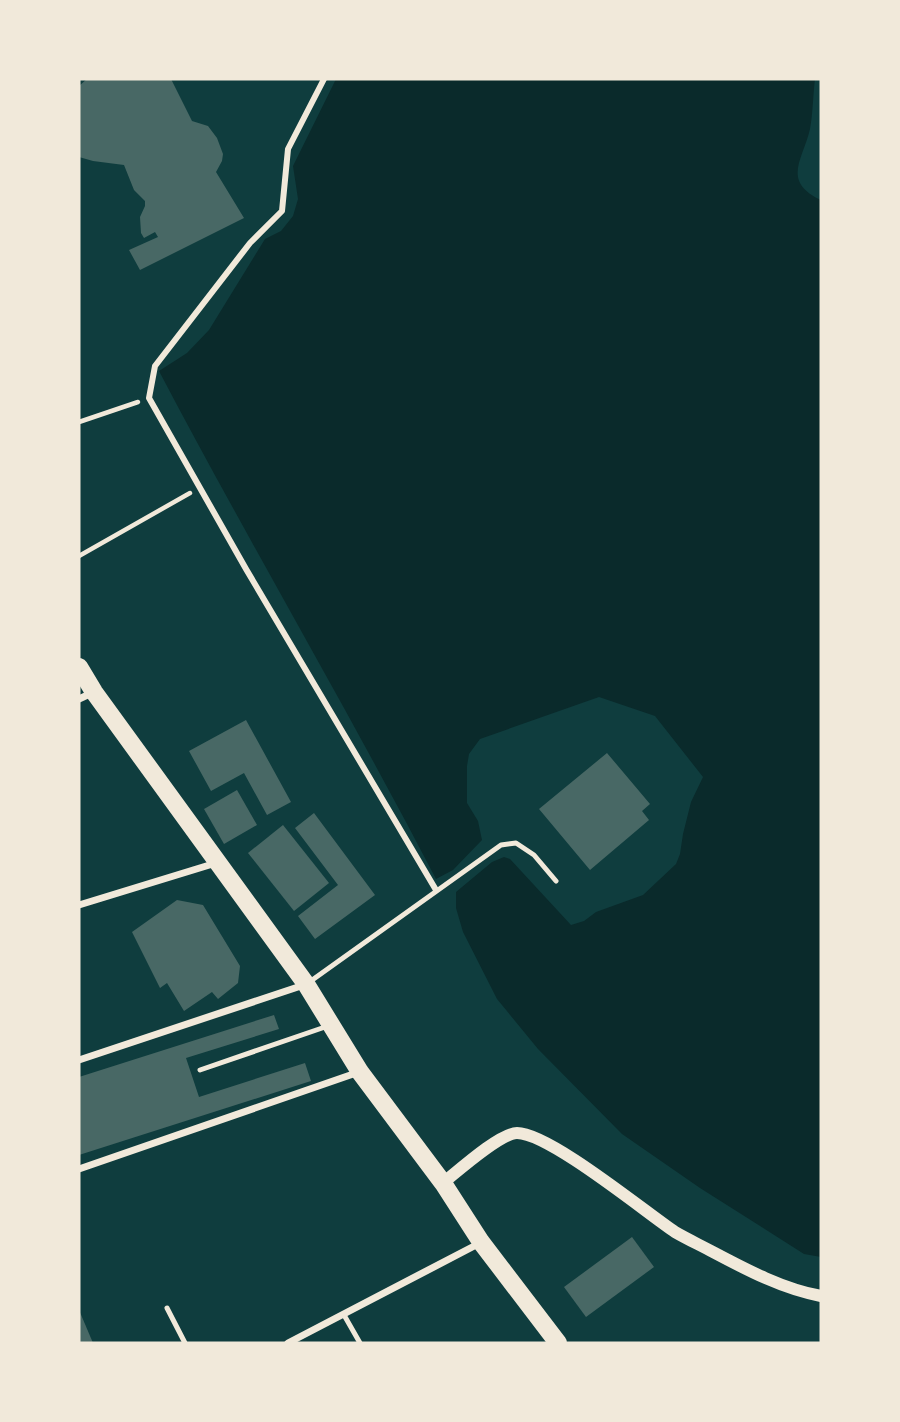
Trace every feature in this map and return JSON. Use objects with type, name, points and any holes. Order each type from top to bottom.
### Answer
[{"type":"main road","points":[[79,667],[86,696],[306,984],[360,1072],[443,1183],[481,1242],[558,1343]]},
{"type":"street","points":[[324,79],[288,149],[282,211],[250,243],[155,366],[149,398],[253,581],[436,890]]},
{"type":"street","points":[[79,905],[216,863]]},
{"type":"street","points":[[79,1060],[306,984]]},
{"type":"street","points":[[79,1169],[360,1072]]},
{"type":"street","points":[[443,1183],[500,1138],[514,1132],[530,1134],[569,1157],[677,1233],[750,1271],[804,1293],[821,1296]]},
{"type":"street","points":[[288,1343],[481,1242]]},
{"type":"lane","points":[[306,984],[501,845],[516,843],[534,855],[556,881]]},
{"type":"lane","points":[[200,1070],[331,1025]]},
{"type":"lane","points":[[167,1308],[185,1343]]},
{"type":"lane","points":[[344,1315],[360,1343]]},
{"type":"path","points":[[79,422],[149,398]]},
{"type":"path","points":[[79,556],[199,488]]},
{"type":"water","points":[[336,79],[815,79],[810,129],[800,160],[798,177],[809,193],[821,200],[821,1257],[804,1254],[700,1188],[622,1134],[538,1049],[497,999],[463,932],[456,908],[456,892],[492,862],[504,857],[510,859],[571,925],[584,921],[596,912],[643,895],[676,864],[691,802],[703,777],[655,716],[599,697],[480,739],[469,754],[467,803],[478,821],[482,840],[453,870],[436,879],[159,371],[187,353],[209,330],[265,239],[281,231],[293,216],[298,199],[293,166]]},
{"type":"building","points":[[87,79],[171,79],[192,121],[208,126],[217,138],[223,154],[216,172],[244,218],[140,270],[129,250],[158,237],[155,232],[144,238],[141,233],[140,217],[145,201],[134,190],[124,165],[79,157],[79,86]]},
{"type":"building","points":[[246,720],[291,802],[267,815],[244,773],[211,791],[189,751]]},
{"type":"building","points":[[607,753],[650,804],[642,811],[649,820],[590,870],[539,809]]},
{"type":"building","points":[[237,790],[257,825],[224,844],[204,809]]},
{"type":"building","points":[[314,813],[375,895],[315,939],[298,916],[338,885],[295,828]]},
{"type":"building","points":[[283,825],[329,883],[294,911],[248,853]]},
{"type":"building","points":[[177,900],[203,905],[240,966],[238,983],[218,999],[212,992],[184,1011],[167,983],[160,988],[132,932]]},
{"type":"building","points":[[274,1015],[279,1029],[186,1058],[199,1097],[305,1063],[311,1081],[79,1155],[79,1077]]},
{"type":"building","points":[[632,1237],[654,1267],[586,1317],[564,1287]]},
{"type":"building","points":[[79,1310],[93,1343],[79,1343]]}]
